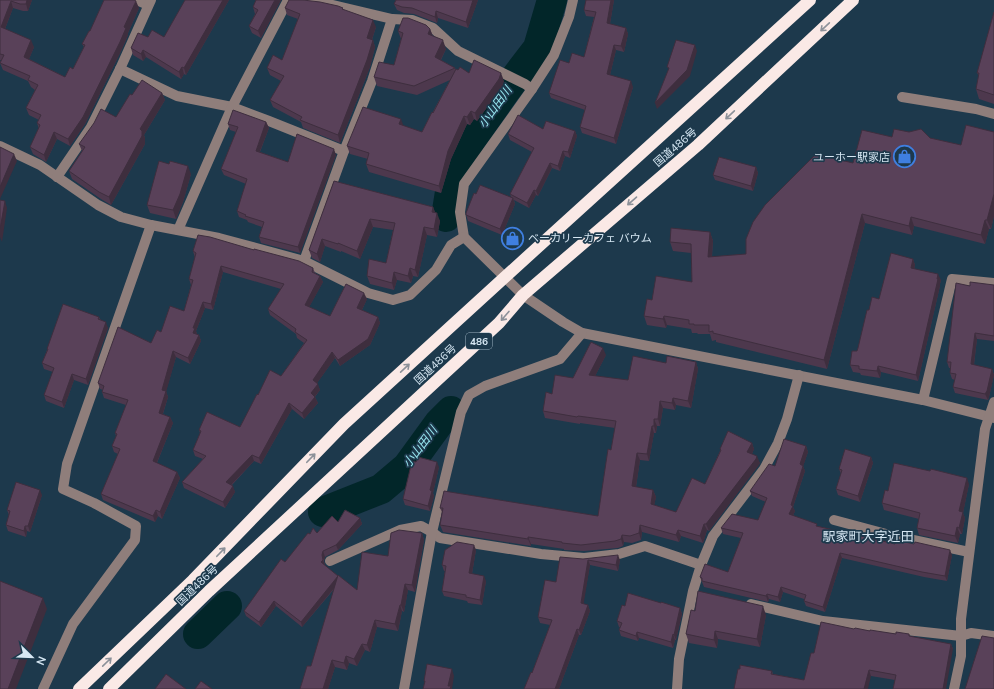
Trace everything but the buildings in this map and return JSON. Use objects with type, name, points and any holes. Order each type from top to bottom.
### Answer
[{"type":"highway","name":"国道486号","points":[[79,689],[193,580],[344,424],[810,0]]},
{"type":"highway","name":"国道486号","points":[[109,689],[209,591],[499,323],[523,295],[698,145],[853,0]]},
{"type":"street","points":[[57,178],[91,127],[120,69],[149,3],[136,0]]},
{"type":"street","points":[[178,230],[232,108],[288,0]]},
{"type":"street","points":[[300,0],[325,2],[392,19],[412,20],[433,28],[458,51],[528,86]]},
{"type":"street","points":[[573,0],[570,18],[554,55],[528,86],[464,184],[460,212],[464,237],[523,295],[582,333],[923,400],[991,417]]},
{"type":"street","points":[[304,261],[344,151],[372,81],[392,19]]},
{"type":"street","points":[[120,69],[177,96],[232,108],[270,121],[344,151]]},
{"type":"street","points":[[902,97],[976,109],[994,114]]},
{"type":"street","points":[[0,146],[40,166],[98,205],[120,217],[151,225],[219,238],[304,261],[368,293],[393,300],[410,295],[436,270],[451,245],[464,237]]},
{"type":"street","points":[[43,689],[73,624],[135,540],[136,526],[94,503],[63,489],[67,464],[151,225]]},
{"type":"street","points":[[923,400],[952,280],[994,283]]},
{"type":"street","points":[[404,689],[432,532],[460,412],[469,396],[485,386],[560,359],[582,333]]},
{"type":"street","points":[[677,689],[679,659],[696,592],[701,565],[713,536],[764,469],[778,443],[787,419],[799,375]]},
{"type":"street","points":[[954,689],[961,656],[961,619],[985,429],[991,417],[994,402]]},
{"type":"street","points":[[834,520],[890,535],[969,552]]},
{"type":"street","points":[[330,561],[400,530],[420,526],[440,538],[542,554],[584,558],[619,554],[645,546],[701,565]]},
{"type":"street","points":[[738,601],[823,621],[961,636],[971,633],[994,636]]},
{"type":"waterway","name":"小山田川","points":[[446,217],[453,173],[471,140],[538,48],[552,0]]},
{"type":"waterway","name":"小山田川","points":[[323,512],[381,489],[407,467],[439,423],[451,411]]},
{"type":"waterway","name":"小山田川","points":[[198,634],[227,606]]},
{"type":"place","name":"ユーホー駅家店","points":[[905,157]]},
{"type":"place","name":"ベーカリーカフェ バウム","points":[[512,238]]},
{"type":"district","name":"駅家町大字近田","points":[[868,536]]}]
